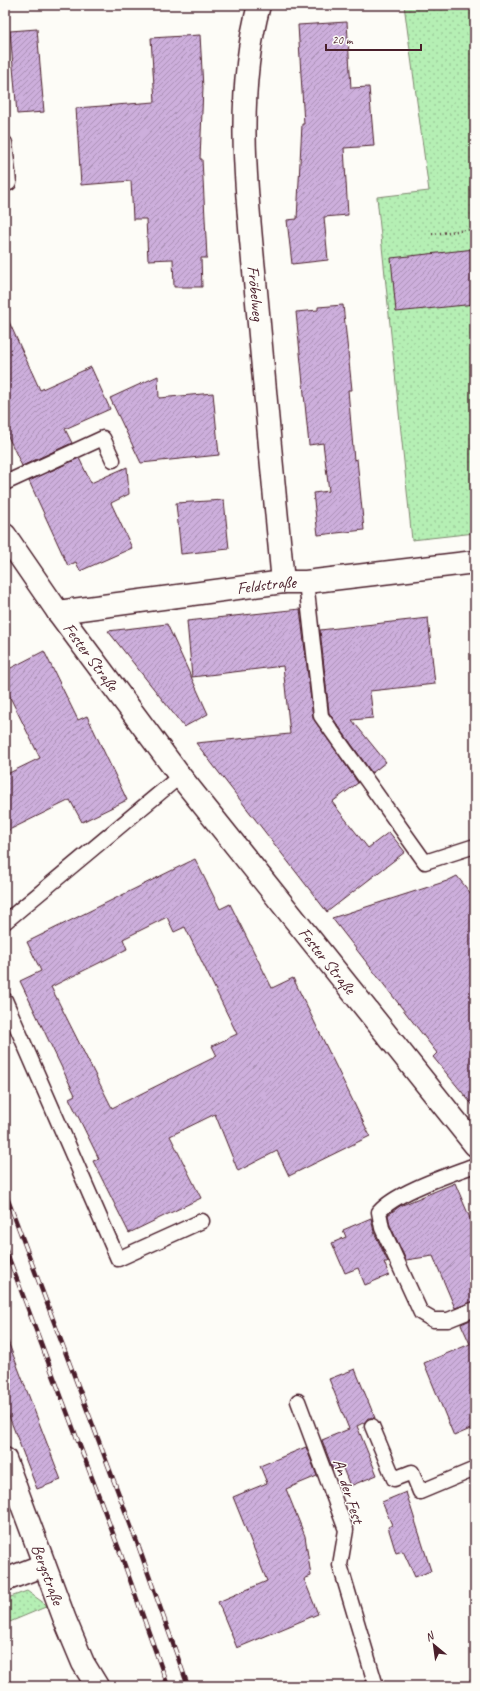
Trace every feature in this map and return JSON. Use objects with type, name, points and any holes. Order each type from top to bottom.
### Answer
[{"type":"street","name":"Fröbelweg","points":[[259,5],[248,65],[244,121],[246,190],[283,582]]},
{"type":"street","name":"Fester Straße","points":[[5,535],[58,612],[180,776],[475,1145]]},
{"type":"street","name":"Feldstraße","points":[[58,612],[283,582],[306,582],[475,562]]},
{"type":"street","name":"Bergstraße","points":[[5,1459],[44,1566],[83,1663],[98,1686]]},
{"type":"street","points":[[5,1580],[44,1566]]},
{"type":"lane","points":[[5,143],[8,182],[5,183]]},
{"type":"lane","points":[[5,483],[103,438],[113,460]]},
{"type":"lane","points":[[306,582],[321,716],[425,862],[475,846]]},
{"type":"lane","points":[[5,922],[180,776]]},
{"type":"lane","points":[[5,1000],[118,1259],[202,1221]]},
{"type":"lane","points":[[475,1164],[403,1195],[386,1205],[380,1212],[382,1228],[421,1313],[433,1320],[448,1320],[475,1309]]},
{"type":"lane","name":"An der Fest","points":[[298,1401],[346,1530],[340,1564],[376,1686]]},
{"type":"lane","points":[[372,1426],[394,1479],[412,1472],[420,1492],[475,1469]]},
{"type":"path","points":[[432,234],[475,229]]},
{"type":"green space","points":[[404,5],[471,5],[475,46],[475,533],[412,540],[377,197],[429,191]]},
{"type":"green space","points":[[27,1591],[48,1606],[5,1624],[5,1599]]},
{"type":"building","points":[[347,22],[351,88],[369,87],[374,146],[344,148],[348,215],[324,217],[328,260],[292,264],[287,220],[297,219],[302,124],[304,124],[298,25]]},
{"type":"building","points":[[37,29],[44,112],[17,114],[10,31]]},
{"type":"building","points":[[200,35],[203,88],[200,159],[202,159],[207,258],[201,258],[202,287],[174,287],[173,259],[148,260],[146,219],[133,219],[131,181],[81,185],[76,108],[155,102],[151,38]]},
{"type":"building","points":[[475,249],[475,304],[396,312],[391,258]]},
{"type":"building","points":[[343,305],[352,390],[348,390],[354,460],[357,459],[364,530],[318,535],[313,493],[329,491],[323,443],[309,445],[296,312],[318,310],[318,307]]},
{"type":"building","points":[[5,313],[40,390],[91,367],[110,409],[65,429],[72,443],[22,466],[5,430]]},
{"type":"building","points":[[158,376],[159,398],[213,393],[219,455],[141,463],[110,398]]},
{"type":"building","points":[[79,458],[91,483],[127,467],[129,494],[111,503],[132,548],[80,571],[76,562],[68,566],[29,481]]},
{"type":"building","points":[[224,500],[229,549],[181,554],[176,503]]},
{"type":"building","points":[[300,609],[313,717],[358,783],[332,802],[368,848],[389,832],[405,852],[327,912],[196,743],[290,734],[283,666],[192,677],[187,621]]},
{"type":"building","points":[[428,618],[435,684],[370,691],[373,718],[352,720],[386,762],[372,773],[329,713],[320,630]]},
{"type":"building","points":[[167,624],[208,714],[184,727],[108,631]]},
{"type":"building","points":[[44,651],[78,720],[87,716],[127,800],[82,822],[70,800],[5,832],[5,775],[40,758],[5,687],[5,671]]},
{"type":"building","points":[[195,859],[220,909],[230,904],[272,988],[293,978],[370,1136],[289,1176],[277,1151],[238,1171],[215,1114],[170,1136],[201,1198],[129,1233],[93,1161],[99,1159],[69,1098],[75,1095],[20,981],[41,971],[27,942]],"holes":[[[167,917],[174,932],[185,927],[237,1034],[212,1046],[217,1056],[112,1108],[51,987],[127,949],[123,939]]]},
{"type":"building","points":[[457,876],[475,899],[475,1108],[433,1057],[437,1053],[332,918],[447,881]]},
{"type":"building","points":[[455,1183],[475,1230],[475,1301],[455,1308],[433,1256],[406,1260],[390,1225],[388,1215],[400,1206]]},
{"type":"building","points":[[371,1218],[374,1232],[388,1262],[384,1262],[389,1275],[365,1285],[358,1268],[345,1273],[332,1243],[346,1237],[343,1230]]},
{"type":"building","points":[[475,1318],[475,1427],[454,1436],[424,1363],[470,1344],[461,1324]]},
{"type":"building","points":[[5,1339],[7,1339],[61,1480],[37,1489],[5,1406]]},
{"type":"building","points":[[355,1369],[375,1418],[368,1418],[365,1422],[357,1426],[377,1475],[350,1486],[342,1466],[333,1470],[322,1440],[349,1429],[329,1379]]},
{"type":"building","points":[[306,1447],[317,1476],[286,1489],[305,1536],[311,1576],[304,1579],[318,1614],[237,1648],[218,1602],[267,1581],[233,1497],[267,1483],[260,1466]]},
{"type":"building","points":[[406,1492],[431,1571],[415,1577],[403,1551],[396,1553],[388,1527],[392,1525],[382,1502]]},
{"type":"railway","points":[[5,1192],[138,1545],[188,1686]]},
{"type":"railway","points":[[5,1248],[120,1552],[168,1686]]}]
